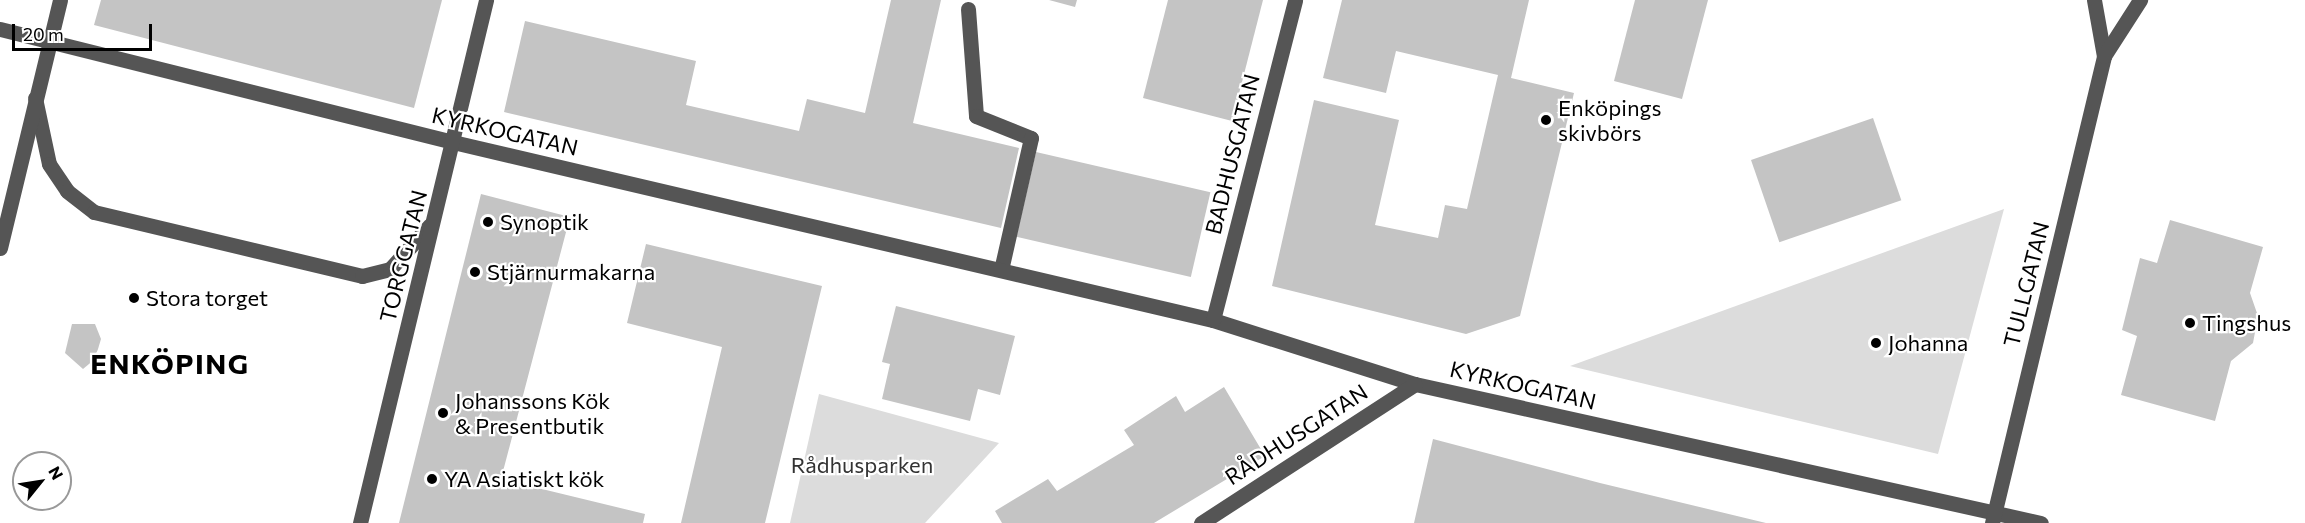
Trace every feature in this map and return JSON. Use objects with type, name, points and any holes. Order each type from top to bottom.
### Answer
[{"type":"street","points":[[0,248],[60,0]]},
{"type":"street","name":"TORGGATAN","points":[[360,523],[436,217],[486,0]]},
{"type":"street","name":"BADHUSGATAN","points":[[1213,320],[1295,0]]},
{"type":"street","name":"TULLGATAN","points":[[2094,0],[2104,56]]},
{"type":"street","name":"TULLGATAN","points":[[1993,517],[2104,56],[2139,0]]},
{"type":"street","points":[[968,9],[976,116],[1031,138],[1001,270]]},
{"type":"street","name":"KYRKOGATAN","points":[[0,29],[453,142],[1213,320],[1415,384],[1993,517],[2041,523]]},
{"type":"street","points":[[35,98],[49,164],[67,191],[94,212],[362,276],[390,269],[416,246],[436,217]]},
{"type":"street","name":"RÅDHUSGATAN","points":[[1201,523],[1415,384]]},
{"type":"green space","points":[[2004,209],[1938,454],[1570,366]]},
{"type":"green space","name":"Rådhusparken","points":[[819,394],[999,443],[925,523],[790,523]]},
{"type":"building","points":[[101,0],[442,0],[414,108],[94,25]]},
{"type":"building","points":[[891,0],[941,0],[913,123],[1019,148],[1001,228],[504,112],[525,21],[696,61],[686,105],[799,131],[807,99],[865,113]]},
{"type":"building","points":[[1049,0],[1077,0],[1075,7]]},
{"type":"building","points":[[1168,0],[1263,0],[1232,121],[1143,98]]},
{"type":"building","points":[[1342,0],[1529,0],[1511,78],[1574,93],[1520,316],[1466,334],[1272,286],[1314,100],[1399,120],[1375,225],[1438,238],[1445,205],[1467,209],[1498,75],[1396,51],[1386,93],[1323,78]]},
{"type":"building","points":[[1635,0],[1708,0],[1682,99],[1614,81]]},
{"type":"building","points":[[1873,118],[1901,200],[1779,242],[1751,160]]},
{"type":"building","points":[[1036,152],[1210,192],[1191,277],[1016,237]]},
{"type":"building","points":[[481,194],[570,217],[501,479],[645,514],[643,523],[399,523]]},
{"type":"building","name":"Tingshus","points":[[2170,220],[2263,247],[2250,293],[2258,316],[2253,343],[2231,361],[2215,421],[2121,395],[2137,336],[2122,330],[2140,258],[2157,263]]},
{"type":"building","points":[[646,244],[822,286],[765,523],[681,523],[722,347],[627,323]]},
{"type":"building","points":[[896,306],[1015,336],[1000,395],[978,389],[970,421],[882,399],[890,364],[882,362]]},
{"type":"building","points":[[72,324],[95,324],[101,339],[95,359],[83,369],[65,353]]},
{"type":"building","points":[[1224,387],[1265,456],[1154,523],[1002,523],[995,511],[1048,479],[1057,491],[1134,445],[1124,430],[1176,396],[1185,412]]},
{"type":"building","points":[[1433,439],[1600,483],[1766,523],[1414,523]]},
{"type":"place","name":"Enköpings skivbörs","points":[[1546,120]]},
{"type":"place","name":"Synoptik","points":[[488,222]]},
{"type":"place","name":"Stjärnurmakarna","points":[[475,272]]},
{"type":"place","name":"Stora torget","points":[[134,298]]},
{"type":"place","name":"Tingshus","points":[[2190,323]]},
{"type":"place","name":"Johanna","points":[[1876,343]]},
{"type":"place","name":"Johanssons Kök & Presentbutik","points":[[443,413]]},
{"type":"place","name":"YA Asiatiskt kök","points":[[432,479]]},
{"type":"district","name":"ENKÖPING","points":[[170,363]]}]
